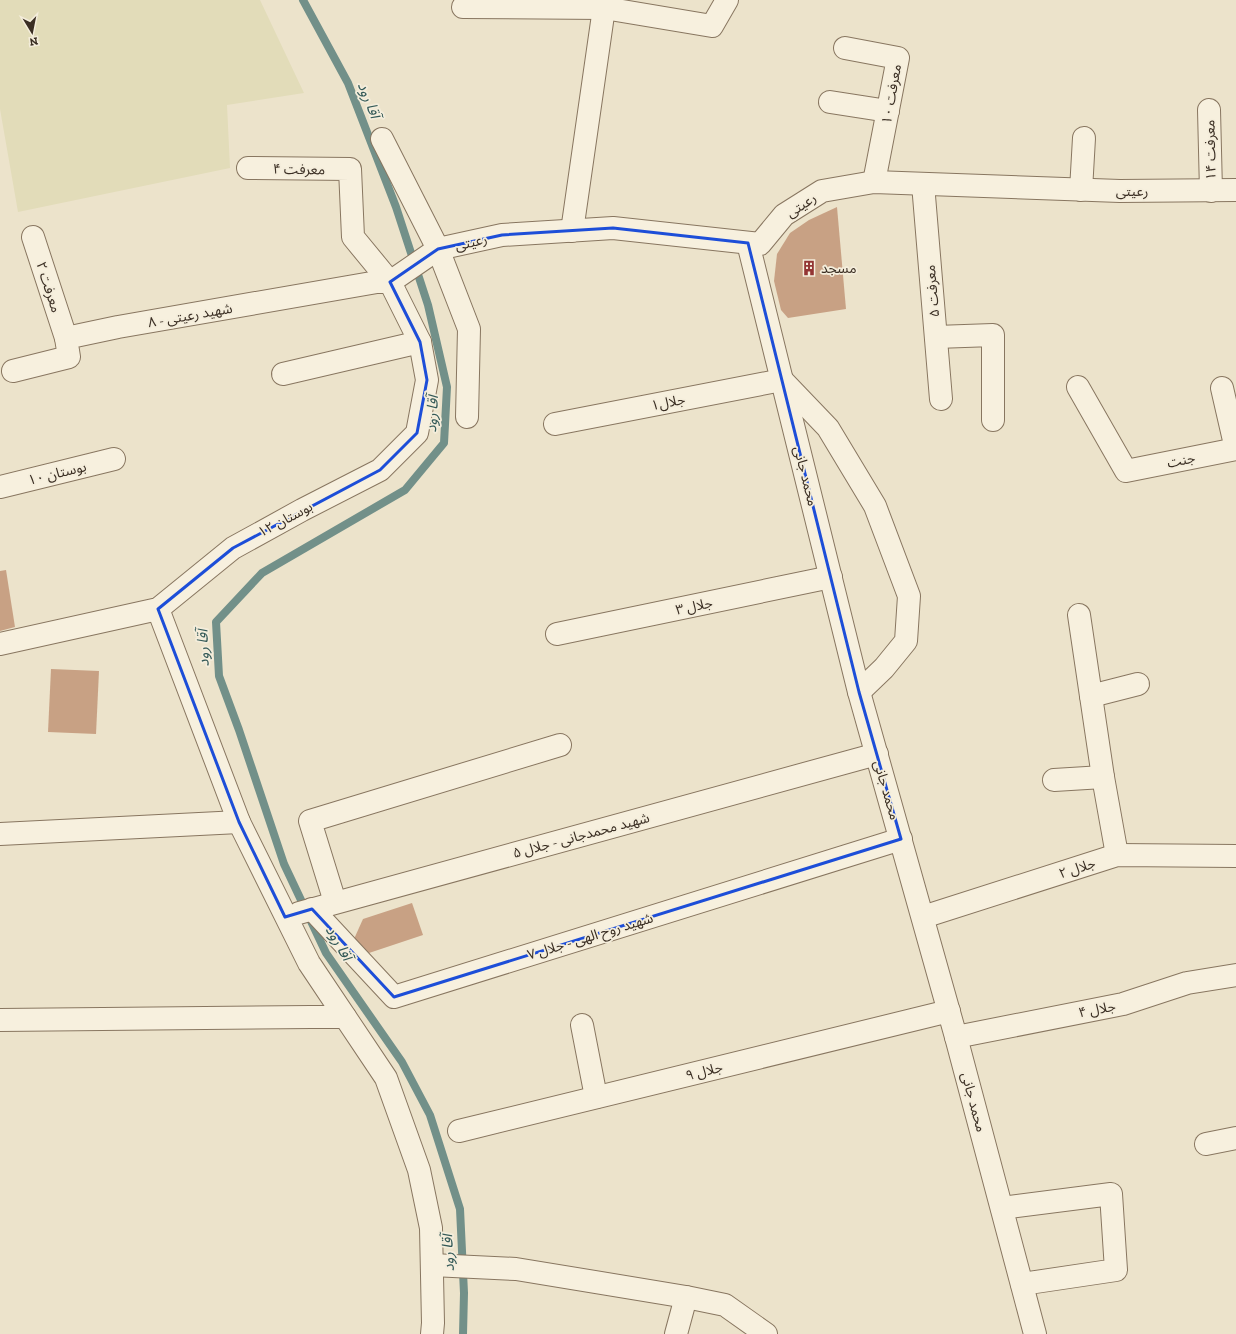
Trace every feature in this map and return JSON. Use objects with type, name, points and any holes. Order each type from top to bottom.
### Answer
[{"type":"street","points":[[463,7],[604,8],[712,26],[727,0]]},
{"type":"street","points":[[572,231],[604,8]]},
{"type":"street","name":"معرفت ۱۰","points":[[845,48],[898,58],[874,182]]},
{"type":"street","points":[[830,102],[888,111]]},
{"type":"street","name":"معرفت ۱۴","points":[[1209,110],[1211,191]]},
{"type":"street","points":[[1081,190],[1084,138]]},
{"type":"street","points":[[382,139],[438,249],[468,329],[468,417]]},
{"type":"street","name":"معرفت ۴","points":[[248,168],[350,169]]},
{"type":"street","name":"بوستان ۱۲","points":[[0,644],[158,609],[233,548],[302,510],[380,470],[417,433],[427,380],[420,342],[390,282],[353,237],[350,169]]},
{"type":"street","name":"رعیتی","points":[[390,282],[438,249],[502,235],[613,228],[760,244],[784,215],[822,191],[874,182],[1120,192],[1236,190]]},
{"type":"street","name":"معرفت ۵","points":[[924,184],[941,399]]},
{"type":"street","name":"معرفت ۲","points":[[33,236],[66,338]]},
{"type":"street","name":"محمد جانی","points":[[748,243],[860,692],[949,1011],[1035,1334]]},
{"type":"street","name":"شهید رعیتی - ۸","points":[[66,338],[133,324],[377,282],[390,282]]},
{"type":"street","points":[[936,337],[994,335],[993,420]]},
{"type":"street","points":[[13,371],[69,357],[66,338]]},
{"type":"street","points":[[283,374],[420,342]]},
{"type":"street","points":[[782,380],[828,428],[875,506],[909,596],[906,641],[884,668],[860,692]]},
{"type":"street","name":"جلال۱","points":[[555,424],[782,380]]},
{"type":"street","name":"جنت","points":[[1078,387],[1126,471],[1236,449]]},
{"type":"street","points":[[1222,388],[1236,449]]},
{"type":"street","name":"بوستان ۱۰","points":[[0,487],[114,459]]},
{"type":"street","name":"جلال ۳","points":[[557,634],[831,577]]},
{"type":"street","points":[[158,609],[239,822],[309,963],[386,1078],[419,1170],[431,1228],[432,1334]]},
{"type":"street","points":[[1079,615],[1103,777],[1117,856]]},
{"type":"street","points":[[1091,696],[1138,684]]},
{"type":"street","points":[[335,902],[310,822],[560,746]]},
{"type":"street","name":"شهید محمدجانی - جلال ۵","points":[[285,916],[877,754]]},
{"type":"street","points":[[1054,780],[1103,777]]},
{"type":"street","points":[[0,834],[239,822]]},
{"type":"street","name":"شهید روح الهی - جلال ۷","points":[[312,909],[394,997],[901,839]]},
{"type":"street","name":"جلال ۲","points":[[923,917],[1117,856],[1236,856]]},
{"type":"street","name":"جلال ۴","points":[[956,1037],[1123,1004],[1188,983],[1236,975]]},
{"type":"street","name":"جلال ۹","points":[[459,1131],[949,1011]]},
{"type":"street","points":[[0,1020],[311,1016],[345,1018]]},
{"type":"street","points":[[582,1025],[596,1097]]},
{"type":"street","points":[[1206,1144],[1236,1138]]},
{"type":"street","points":[[1002,1208],[1111,1194],[1116,1270],[1022,1284]]},
{"type":"street","points":[[432,1265],[516,1269],[686,1297],[725,1305],[766,1334]]},
{"type":"street","points":[[676,1334],[686,1297]]},
{"type":"highlighted area","points":[[613,228],[748,243],[859,692],[901,839],[394,997],[312,909],[285,917],[239,822],[158,609],[233,548],[380,470],[417,433],[427,380],[420,342],[390,282],[438,249],[502,235]]},
{"type":"shaded area","points":[[0,0],[260,0],[304,93],[227,105],[230,168],[18,212],[0,109]]},
{"type":"building","name":"مسجد","points":[[837,207],[846,309],[788,318],[781,310],[774,281],[777,254],[790,233],[809,220]]},
{"type":"building","points":[[6,570],[15,627],[0,631],[0,571]]},
{"type":"building","points":[[51,669],[99,671],[96,734],[48,732]]},
{"type":"building","points":[[412,903],[423,935],[369,953],[354,939],[363,919]]},
{"type":"waterway","name":"آقا رود","points":[[303,0],[348,83],[396,207],[428,305],[447,387],[444,443],[405,490],[262,573],[216,622],[219,676],[239,730],[284,864],[326,953],[402,1062],[430,1115],[460,1209],[464,1293],[463,1334]]},
{"type":"place","name":"مسجد","points":[[809,268]]}]
